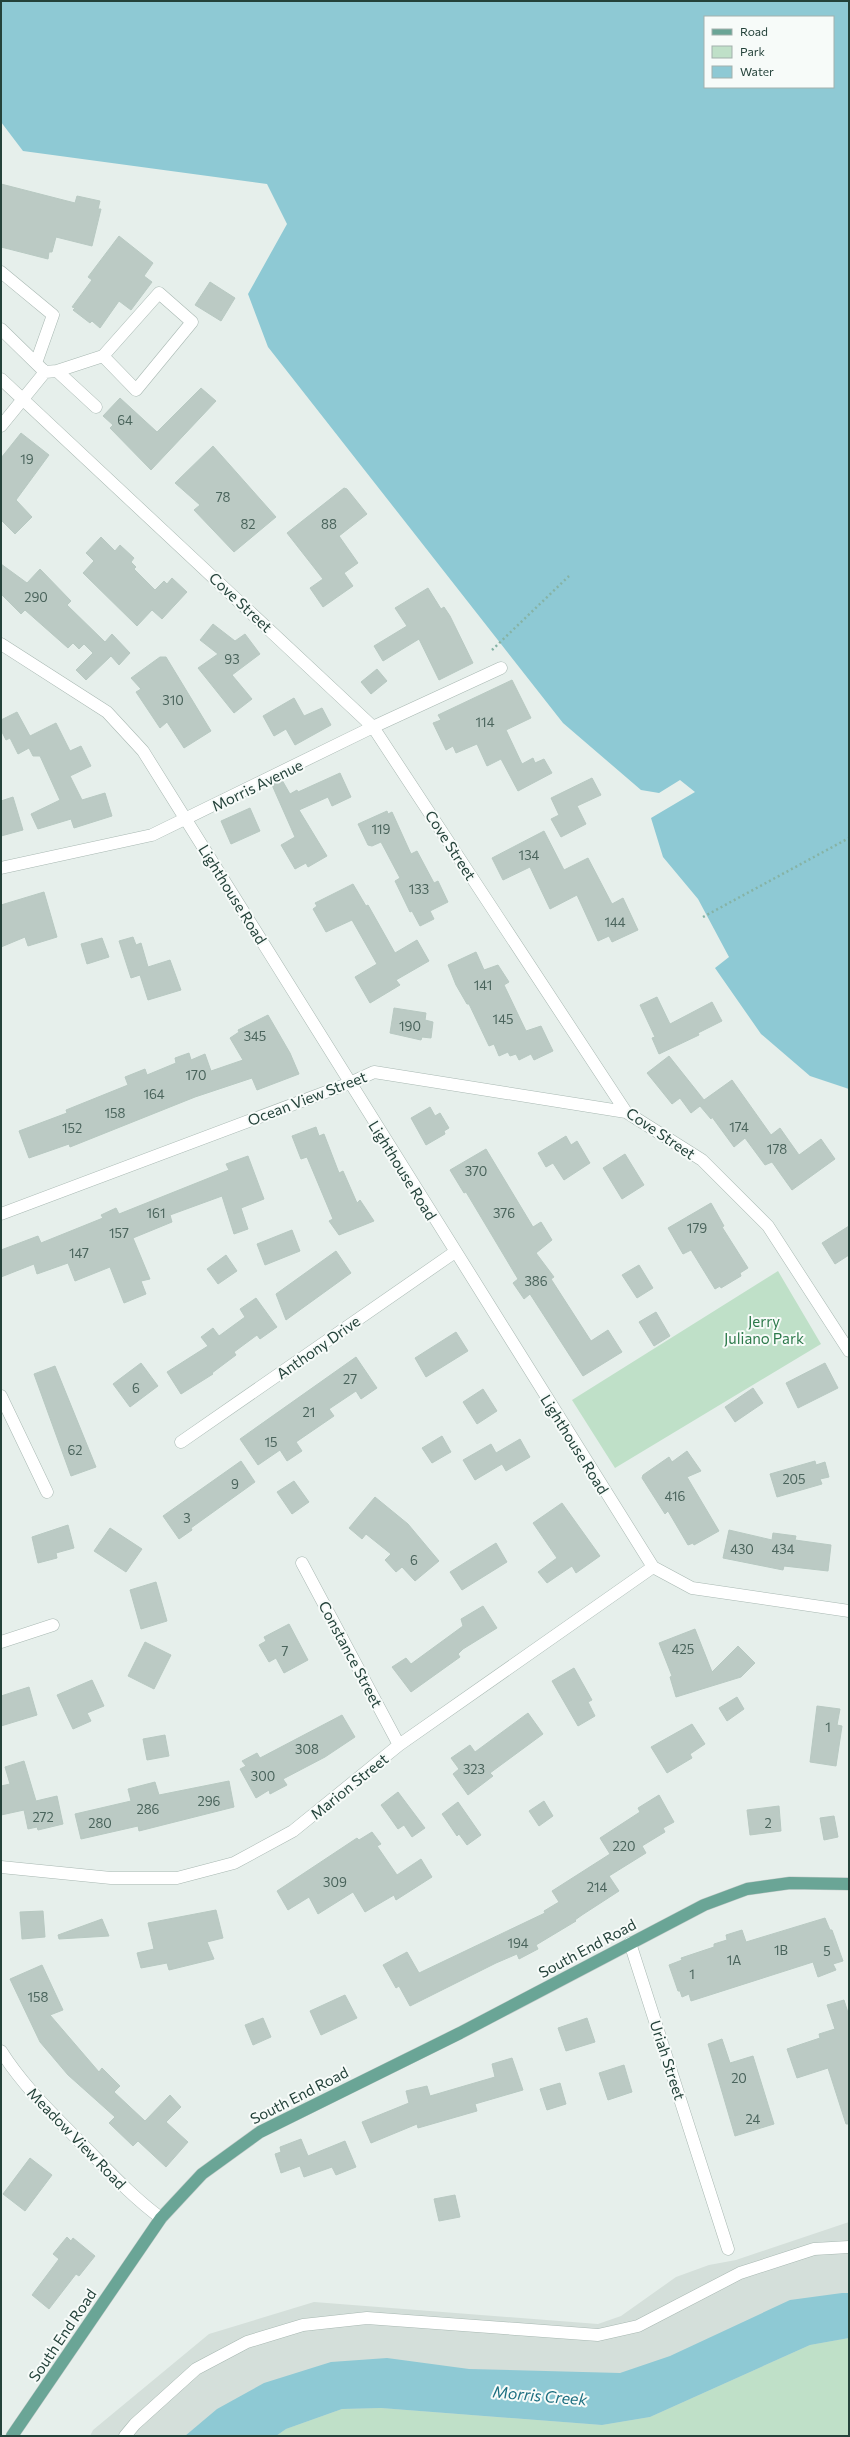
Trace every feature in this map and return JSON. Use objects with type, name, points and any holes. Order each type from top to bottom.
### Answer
[{"type":"main road","name":"South End Road","points":[[12,2436],[161,2218],[202,2174],[260,2132],[460,2033],[704,1905],[747,1889],[790,1883],[849,1884]]},
{"type":"street","points":[[1,272],[54,315],[36,363]]},
{"type":"street","points":[[1,426],[22,399],[51,371],[103,356],[159,293],[192,322],[136,390],[103,356]]},
{"type":"street","points":[[1,329],[36,363],[51,371],[96,407]]},
{"type":"street","name":"Cove Street","points":[[1,379],[374,727],[626,1112],[702,1160],[768,1226],[849,1352]]},
{"type":"street","name":"Lighthouse Road","points":[[1,644],[107,712],[143,751],[653,1567],[692,1588],[849,1611]]},
{"type":"street","name":"Morris Avenue","points":[[1,868],[152,835],[186,820],[374,727],[501,668]]},
{"type":"street","name":"Ocean View Street","points":[[1,1214],[350,1083],[374,1072],[626,1112]]},
{"type":"street","name":"Anthony Drive","points":[[181,1442],[455,1252]]},
{"type":"street","points":[[1,1396],[47,1492]]},
{"type":"street","name":"Constance Street","points":[[302,1562],[399,1745]]},
{"type":"street","name":"Marion Street","points":[[1,1867],[111,1878],[177,1878],[234,1863],[293,1831],[399,1745],[653,1567]]},
{"type":"street","points":[[1,1642],[53,1625]]},
{"type":"street","name":"Uriah Street","points":[[630,1943],[728,2248]]},
{"type":"street","name":"Meadow View Road","points":[[1,2051],[16,2074],[40,2101],[138,2202],[161,2218]]},
{"type":"street","points":[[125,2436],[135,2424],[196,2369],[247,2342],[303,2325],[367,2318],[598,2335],[638,2326],[740,2273],[814,2249],[849,2247]]},
{"type":"path","points":[[492,650],[569,576]]},
{"type":"path","points":[[703,917],[849,838]]},
{"type":"shaded area","points":[[849,2222],[849,2436],[90,2436],[93,2430],[209,2334],[314,2302],[598,2324],[621,2316],[676,2277],[709,2265],[736,2260]]},
{"type":"green space","name":"Jerry Juliano Park","points":[[778,1271],[821,1344],[615,1468],[572,1400]]},
{"type":"green space","points":[[849,2338],[849,2436],[276,2436],[286,2429],[342,2409],[381,2408],[602,2425],[650,2417],[810,2345]]},
{"type":"water","points":[[1,1],[849,1],[849,1089],[810,1076],[761,1034],[715,968],[729,957],[698,899],[663,857],[651,818],[695,792],[680,780],[659,793],[641,790],[563,723],[268,347],[248,294],[287,224],[267,184],[23,151],[1,122]]},
{"type":"water","name":"Morris Creek","points":[[849,2293],[849,2338],[810,2345],[650,2417],[602,2425],[381,2408],[342,2409],[286,2429],[276,2436],[185,2436],[217,2409],[264,2383],[331,2362],[387,2358],[469,2369],[620,2373],[670,2356],[790,2300]]},
{"type":"building","points":[[1,184],[75,203],[77,196],[100,201],[98,209],[101,209],[92,246],[56,237],[52,252],[49,252],[48,259],[1,247]]},
{"type":"building","points":[[119,236],[153,263],[144,276],[152,282],[131,310],[119,301],[100,328],[92,321],[90,323],[73,310],[75,308],[72,307],[92,280],[88,277]]},
{"type":"building","points":[[210,282],[235,298],[221,321],[195,305]]},
{"type":"building","points":[[201,388],[216,401],[151,470],[110,428],[113,425],[103,416],[120,398],[157,432]]},
{"type":"building","points":[[21,433],[49,455],[16,500],[32,517],[15,534],[1,520],[1,458]]},
{"type":"building","points":[[213,446],[276,517],[234,552],[194,510],[200,505],[175,483]]},
{"type":"building","points":[[344,488],[347,489],[367,514],[339,536],[358,563],[344,573],[353,586],[323,607],[310,588],[323,579],[287,533]]},
{"type":"building","points":[[101,537],[115,551],[120,545],[134,558],[131,562],[136,567],[134,569],[155,590],[164,581],[167,584],[172,578],[187,592],[162,619],[152,610],[137,626],[83,573],[94,561],[86,553]]},
{"type":"building","points":[[1,564],[27,583],[40,569],[71,601],[67,605],[105,642],[112,634],[130,653],[119,665],[111,656],[86,680],[76,670],[93,653],[84,644],[79,649],[73,643],[68,648],[25,610],[21,614],[1,594]]},
{"type":"building","points":[[428,588],[441,609],[444,607],[450,616],[473,663],[439,680],[419,639],[383,661],[374,646],[407,626],[395,608]]},
{"type":"building","points":[[213,624],[235,641],[245,634],[260,654],[232,675],[252,699],[234,713],[198,668],[218,654],[200,640]]},
{"type":"building","points":[[160,657],[166,657],[211,731],[184,748],[167,722],[160,728],[136,692],[141,689],[131,678]]},
{"type":"building","points":[[377,669],[387,681],[371,694],[361,682]]},
{"type":"building","points":[[512,680],[531,718],[506,730],[522,764],[533,758],[535,763],[544,759],[552,773],[518,791],[501,759],[487,766],[477,744],[456,753],[453,746],[446,750],[433,723],[441,720],[438,715]]},
{"type":"building","points":[[294,698],[304,716],[322,708],[331,725],[295,745],[286,729],[274,736],[263,716]]},
{"type":"building","points":[[17,712],[30,736],[56,723],[70,751],[81,746],[91,766],[70,776],[82,800],[105,793],[112,816],[74,828],[71,819],[38,829],[31,814],[60,800],[40,756],[33,756],[29,748],[18,754],[10,738],[6,740],[1,730],[1,720]]},
{"type":"building","points":[[340,773],[351,797],[332,806],[328,797],[299,810],[327,856],[308,867],[306,863],[295,869],[281,845],[295,837],[272,785],[282,780],[290,794],[297,790],[298,792]]},
{"type":"building","points":[[592,778],[601,795],[577,806],[586,824],[561,837],[551,819],[559,815],[551,798]]},
{"type":"building","points":[[13,797],[23,830],[1,836],[1,801]]},
{"type":"building","points":[[250,808],[260,831],[231,844],[221,821]]},
{"type":"building","points":[[387,811],[388,814],[392,812],[411,854],[417,851],[434,883],[438,881],[448,902],[430,911],[434,919],[420,926],[412,911],[410,912],[395,881],[400,878],[381,842],[372,846],[368,845],[358,824]]},
{"type":"building","points":[[544,831],[564,870],[588,858],[612,904],[623,898],[638,930],[612,942],[609,936],[598,941],[577,895],[550,909],[530,867],[503,880],[492,858]]},
{"type":"building","points":[[353,884],[366,906],[368,905],[395,953],[417,940],[429,961],[396,980],[400,985],[370,1003],[355,977],[377,964],[352,920],[326,932],[313,909],[317,906],[315,903]]},
{"type":"building","points":[[44,892],[57,937],[28,946],[25,937],[1,947],[1,905]]},
{"type":"building","points":[[133,937],[136,945],[141,943],[148,967],[170,960],[181,990],[148,1000],[140,975],[131,978],[119,941]]},
{"type":"building","points":[[102,938],[109,957],[87,964],[81,944]]},
{"type":"building","points":[[476,952],[484,970],[498,965],[509,982],[504,985],[526,1031],[541,1026],[553,1051],[534,1060],[531,1054],[519,1060],[516,1054],[510,1056],[508,1052],[499,1056],[494,1044],[489,1046],[469,1004],[467,1004],[456,985],[448,965]]},
{"type":"building","points":[[657,997],[670,1024],[712,1002],[722,1021],[698,1033],[699,1035],[659,1054],[652,1038],[655,1037],[640,1005]]},
{"type":"building","points":[[394,1008],[426,1013],[425,1020],[433,1022],[431,1038],[422,1037],[421,1040],[390,1033]]},
{"type":"building","points":[[268,1015],[290,1053],[299,1074],[257,1090],[252,1078],[195,1097],[70,1147],[69,1144],[29,1158],[19,1131],[67,1113],[66,1110],[128,1085],[125,1077],[145,1069],[147,1075],[176,1063],[175,1058],[189,1053],[191,1060],[205,1054],[211,1071],[243,1060],[230,1038],[239,1032],[238,1030]]},
{"type":"building","points":[[669,1056],[704,1100],[732,1080],[771,1135],[780,1128],[799,1155],[821,1139],[835,1159],[792,1190],[772,1162],[765,1165],[745,1138],[734,1147],[712,1117],[711,1119],[700,1106],[691,1113],[680,1098],[672,1104],[647,1073]]},
{"type":"building","points":[[430,1107],[435,1116],[440,1113],[449,1128],[444,1131],[445,1134],[426,1145],[411,1118]]},
{"type":"building","points":[[316,1127],[319,1136],[324,1134],[339,1173],[343,1171],[357,1203],[360,1200],[374,1221],[339,1235],[329,1221],[333,1219],[307,1157],[301,1159],[292,1136]]},
{"type":"building","points":[[566,1136],[571,1145],[577,1141],[590,1163],[564,1180],[553,1163],[546,1167],[538,1153]]},
{"type":"building","points":[[486,1149],[533,1227],[541,1222],[552,1240],[536,1253],[554,1277],[551,1279],[591,1341],[608,1330],[622,1352],[583,1376],[530,1294],[524,1299],[513,1283],[518,1279],[466,1192],[464,1193],[450,1170]]},
{"type":"building","points":[[625,1154],[644,1185],[622,1199],[603,1168]]},
{"type":"building","points":[[248,1156],[264,1199],[241,1208],[248,1229],[234,1234],[222,1196],[170,1215],[172,1222],[133,1238],[150,1279],[141,1281],[146,1294],[124,1303],[110,1267],[75,1281],[68,1263],[37,1274],[34,1264],[1,1277],[1,1250],[38,1236],[41,1243],[103,1218],[101,1215],[116,1208],[119,1214],[229,1170],[226,1164]]},
{"type":"building","points":[[711,1203],[724,1226],[722,1227],[748,1268],[740,1273],[741,1276],[721,1288],[720,1286],[715,1289],[691,1250],[683,1254],[668,1228]]},
{"type":"building","points":[[849,1226],[849,1255],[835,1264],[822,1243]]},
{"type":"building","points":[[292,1230],[300,1251],[265,1265],[257,1244]]},
{"type":"building","points":[[336,1251],[351,1273],[286,1320],[276,1294]]},
{"type":"building","points":[[226,1255],[237,1271],[218,1284],[207,1269]]},
{"type":"building","points":[[639,1265],[653,1288],[637,1298],[622,1275]]},
{"type":"building","points":[[256,1298],[277,1327],[260,1339],[257,1335],[234,1352],[236,1355],[212,1373],[213,1374],[181,1394],[167,1372],[208,1346],[201,1337],[213,1328],[219,1336],[245,1317],[240,1309]]},
{"type":"building","points":[[656,1312],[670,1336],[654,1346],[639,1322]]},
{"type":"building","points":[[456,1332],[468,1351],[426,1377],[415,1358]]},
{"type":"building","points":[[356,1357],[377,1388],[361,1399],[356,1391],[329,1409],[334,1416],[296,1442],[302,1451],[287,1461],[280,1450],[258,1465],[240,1439]]},
{"type":"building","points":[[141,1363],[158,1386],[130,1407],[113,1384]]},
{"type":"building","points":[[825,1363],[838,1388],[798,1408],[786,1383]]},
{"type":"building","points":[[55,1366],[96,1467],[71,1476],[34,1374]]},
{"type":"building","points":[[753,1388],[763,1403],[735,1422],[725,1407]]},
{"type":"building","points":[[483,1389],[497,1411],[477,1424],[463,1402]]},
{"type":"building","points":[[442,1436],[451,1452],[432,1463],[422,1448]]},
{"type":"building","points":[[520,1439],[530,1457],[506,1471],[502,1464],[475,1480],[463,1460],[491,1444],[496,1453]]},
{"type":"building","points":[[687,1451],[701,1471],[687,1477],[719,1531],[694,1545],[693,1543],[688,1545],[668,1511],[665,1514],[642,1478],[643,1475],[669,1457],[672,1462]]},
{"type":"building","points":[[241,1461],[255,1482],[191,1528],[192,1530],[179,1539],[163,1516]]},
{"type":"building","points":[[815,1461],[816,1465],[825,1462],[829,1477],[820,1479],[822,1484],[777,1497],[770,1474]]},
{"type":"building","points":[[294,1481],[309,1502],[292,1514],[277,1492]]},
{"type":"building","points":[[375,1497],[408,1524],[439,1561],[415,1581],[402,1567],[396,1572],[385,1560],[391,1554],[366,1534],[362,1539],[349,1528]]},
{"type":"building","points":[[562,1503],[600,1556],[576,1573],[572,1566],[547,1583],[538,1572],[557,1558],[533,1523]]},
{"type":"building","points":[[68,1525],[74,1548],[56,1553],[57,1558],[38,1563],[32,1537]]},
{"type":"building","points":[[110,1528],[142,1549],[126,1572],[94,1551]]},
{"type":"building","points":[[729,1530],[772,1540],[773,1533],[796,1536],[795,1540],[831,1545],[828,1571],[784,1566],[783,1570],[723,1558]]},
{"type":"building","points":[[496,1543],[507,1562],[462,1590],[450,1572]]},
{"type":"building","points":[[156,1582],[167,1621],[141,1629],[130,1590]]},
{"type":"building","points":[[483,1606],[497,1628],[463,1649],[458,1654],[460,1657],[411,1692],[392,1667],[406,1658],[411,1664],[463,1626],[461,1619]]},
{"type":"building","points":[[289,1624],[308,1660],[284,1673],[276,1658],[269,1662],[259,1645],[266,1641],[264,1637]]},
{"type":"building","points":[[695,1629],[712,1672],[738,1646],[755,1663],[741,1677],[676,1697],[670,1677],[672,1676],[659,1643]]},
{"type":"building","points":[[145,1642],[171,1655],[154,1689],[128,1676]]},
{"type":"building","points":[[574,1668],[592,1700],[588,1702],[595,1716],[578,1726],[552,1681]]},
{"type":"building","points":[[92,1680],[104,1706],[87,1713],[91,1721],[73,1729],[57,1695]]},
{"type":"building","points":[[29,1687],[37,1715],[1,1726],[1,1696]]},
{"type":"building","points":[[737,1697],[744,1709],[727,1721],[719,1708]]},
{"type":"building","points":[[817,1706],[840,1709],[837,1725],[842,1726],[836,1766],[810,1762]]},
{"type":"building","points":[[528,1713],[543,1734],[490,1773],[493,1776],[468,1795],[453,1774],[459,1769],[451,1758],[470,1745],[475,1752]]},
{"type":"building","points":[[342,1715],[355,1737],[325,1757],[283,1779],[287,1785],[270,1794],[269,1790],[256,1798],[240,1769],[246,1766],[242,1761],[257,1753],[260,1758]]},
{"type":"building","points":[[692,1724],[705,1744],[690,1754],[692,1758],[667,1773],[651,1747]]},
{"type":"building","points":[[165,1735],[169,1756],[147,1760],[143,1739]]},
{"type":"building","points":[[24,1761],[36,1801],[57,1796],[63,1824],[38,1830],[37,1827],[28,1829],[24,1810],[1,1815],[1,1786],[10,1784],[5,1767]]},
{"type":"building","points":[[229,1781],[234,1807],[139,1831],[138,1826],[81,1839],[75,1814],[131,1801],[128,1789],[155,1782],[159,1795]]},
{"type":"building","points":[[398,1792],[425,1828],[412,1837],[404,1825],[398,1829],[381,1805]]},
{"type":"building","points":[[659,1795],[674,1822],[663,1828],[665,1832],[642,1846],[646,1853],[609,1876],[619,1891],[582,1915],[575,1920],[576,1921],[536,1945],[538,1949],[519,1959],[517,1954],[496,1963],[410,2006],[399,1986],[396,1988],[383,1965],[407,1952],[419,1973],[545,1913],[544,1911],[559,1902],[552,1891],[610,1854],[600,1838],[640,1812],[638,1808]]},
{"type":"building","points":[[544,1801],[553,1816],[539,1826],[529,1811]]},
{"type":"building","points":[[458,1802],[481,1835],[467,1845],[459,1834],[457,1836],[442,1814]]},
{"type":"building","points":[[779,1806],[781,1831],[750,1835],[747,1810]]},
{"type":"building","points":[[834,1816],[838,1837],[824,1840],[820,1818]]},
{"type":"building","points":[[372,1832],[381,1844],[377,1846],[397,1875],[421,1859],[432,1877],[396,1900],[394,1895],[365,1912],[353,1892],[318,1914],[309,1897],[288,1910],[277,1891],[357,1838],[359,1840]]},
{"type":"building","points":[[216,1910],[223,1938],[207,1942],[214,1959],[169,1970],[167,1963],[141,1968],[137,1953],[154,1949],[148,1923]]},
{"type":"building","points":[[43,1911],[45,1937],[22,1939],[20,1912]]},
{"type":"building","points":[[825,1918],[830,1930],[832,1930],[843,1961],[833,1964],[836,1970],[818,1977],[813,1962],[691,2001],[689,1994],[682,1997],[680,1991],[678,1991],[669,1965],[682,1960],[681,1958],[714,1947],[714,1944],[727,1940],[726,1935],[742,1930],[746,1942]]},
{"type":"building","points":[[102,1919],[109,1936],[59,1939],[58,1935]]},
{"type":"building","points":[[42,1965],[63,2010],[50,2015],[99,2072],[102,2068],[120,2086],[114,2092],[145,2121],[170,2095],[181,2107],[166,2122],[188,2142],[166,2167],[138,2141],[133,2146],[109,2123],[115,2117],[68,2075],[40,2042],[10,1979]]},
{"type":"building","points":[[345,1995],[357,2018],[321,2035],[310,2011]]},
{"type":"building","points":[[844,2000],[849,2016],[849,2124],[846,2124],[828,2068],[797,2078],[787,2049],[820,2038],[819,2034],[835,2029],[827,2005]]},
{"type":"building","points":[[263,2018],[271,2037],[253,2045],[245,2025]]},
{"type":"building","points":[[587,2018],[595,2042],[566,2051],[558,2028]]},
{"type":"building","points":[[722,2039],[730,2063],[753,2056],[774,2124],[735,2136],[708,2044]]},
{"type":"building","points":[[512,2058],[523,2090],[475,2104],[477,2111],[418,2128],[417,2124],[371,2143],[362,2122],[409,2103],[406,2091],[427,2086],[430,2096],[495,2077],[492,2064]]},
{"type":"building","points":[[624,2065],[632,2092],[608,2100],[599,2073]]},
{"type":"building","points":[[560,2083],[566,2104],[547,2110],[540,2089]]},
{"type":"building","points":[[301,2139],[308,2156],[345,2141],[356,2167],[336,2175],[332,2167],[304,2177],[300,2166],[281,2173],[275,2154],[281,2152],[280,2147]]},
{"type":"building","points":[[30,2158],[52,2175],[25,2211],[3,2194]]},
{"type":"building","points":[[455,2195],[460,2217],[439,2221],[434,2199]]},
{"type":"building","points":[[67,2237],[71,2241],[73,2238],[95,2256],[79,2276],[76,2274],[49,2309],[32,2295],[59,2259],[53,2254]]}]
